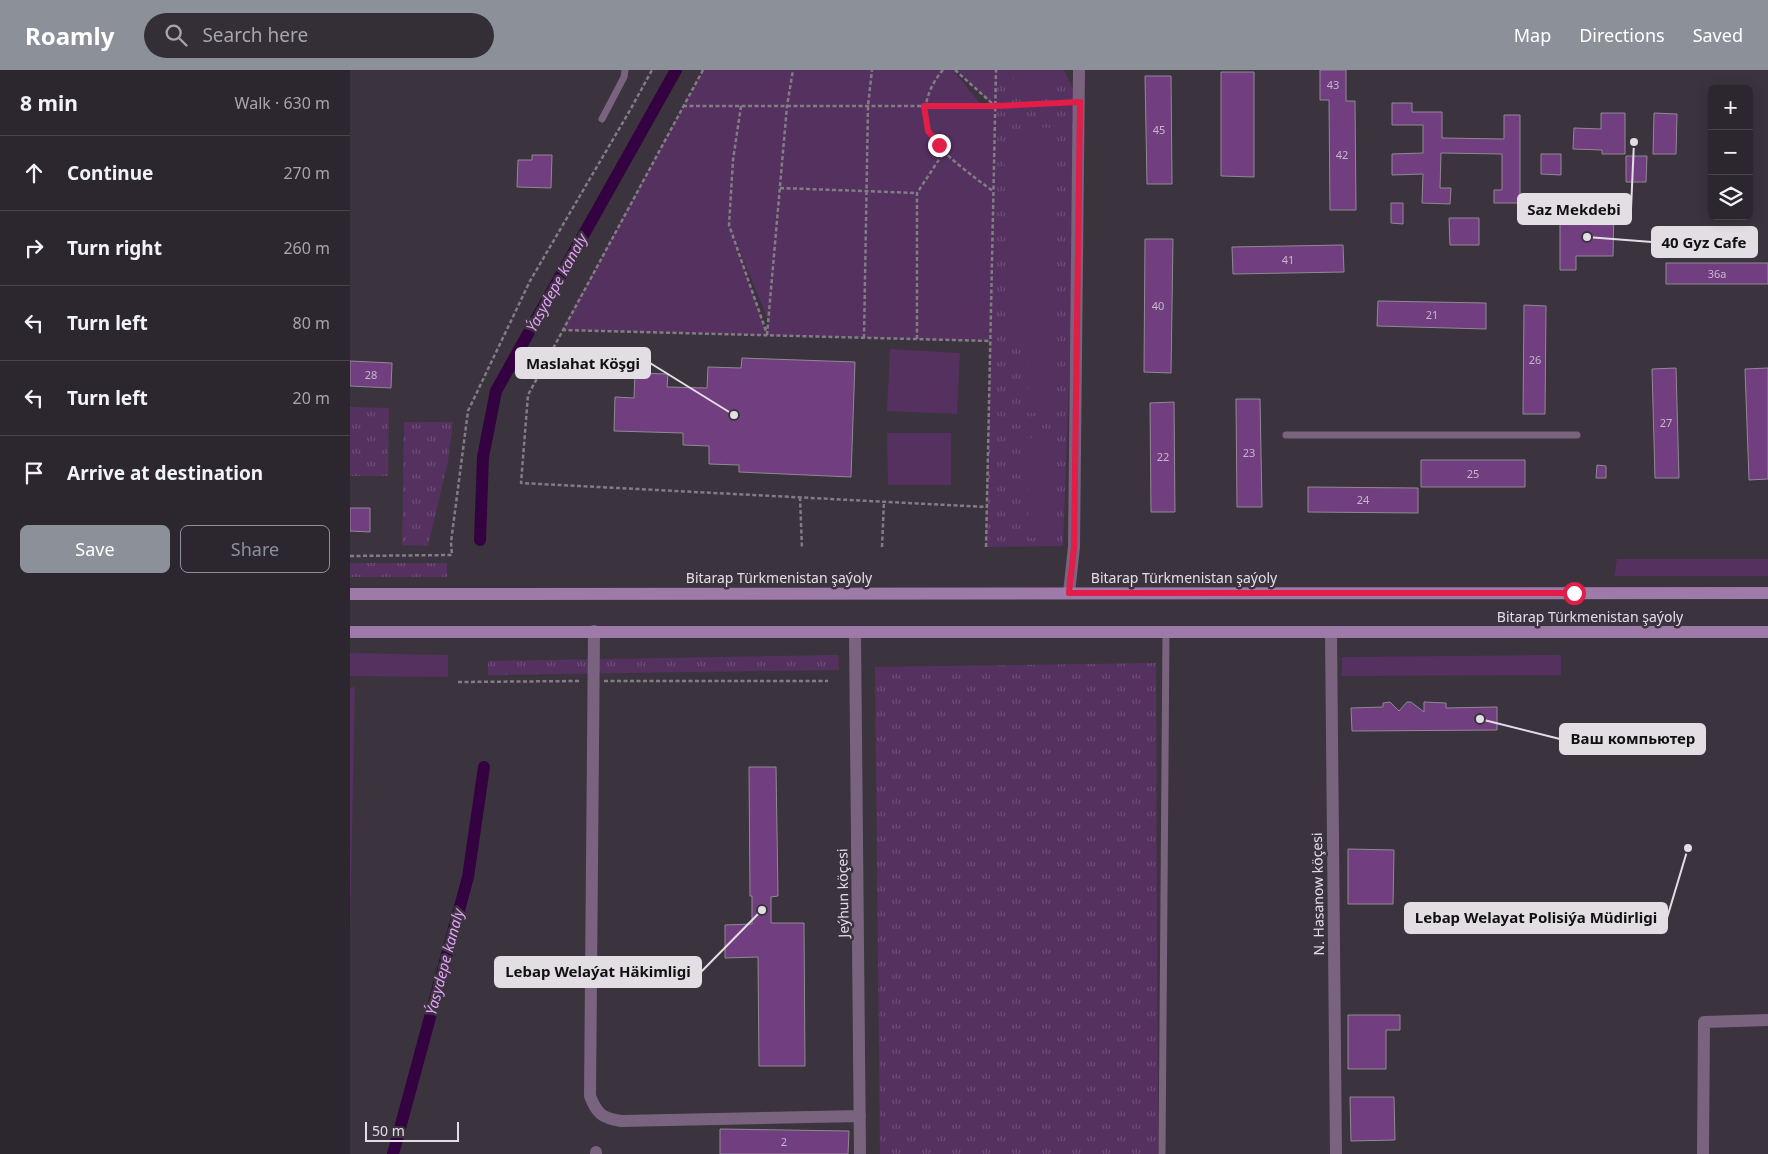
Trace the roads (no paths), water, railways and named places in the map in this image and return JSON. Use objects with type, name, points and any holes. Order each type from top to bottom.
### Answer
[{"type":"main road","name":"Bitarap Türkmenistan şaýoly","points":[[350,594],[1768,593]]},
{"type":"main road","name":"Bitarap Türkmenistan şaýoly","points":[[350,632],[1768,632]]},
{"type":"street","points":[[1069,593],[1074,547],[1079,70]]},
{"type":"street","points":[[594,631],[590,1096],[595,1109],[606,1119],[621,1121],[860,1116]]},
{"type":"street","name":"Jeýhun köçesi","points":[[855,632],[860,1154]]},
{"type":"street","name":"N. Hasanow köçesi","points":[[1331,633],[1336,1154]]},
{"type":"street","points":[[1703,1154],[1704,1022],[1768,1020]]},
{"type":"lane","points":[[602,119],[624,77],[625,70]]},
{"type":"lane","points":[[1286,435],[1577,435]]},
{"type":"lane","points":[[1162,1154],[1166,633]]},
{"type":"waterway","name":"Ýasydepe kanaly","points":[[480,540],[483,457],[496,391],[676,70]]},
{"type":"waterway","name":"Ýasydepe kanaly","points":[[393,1154],[468,877],[484,767]]},
{"type":"place","name":"Saz Mekdebi","points":[[1634,142]]},
{"type":"place","name":"40 Gyz Cafe","points":[[1587,237]]},
{"type":"place","name":"Maslahat Köşgi","points":[[734,415]]},
{"type":"place","name":"Ваш компьютер","points":[[1480,719]]},
{"type":"place","name":"Lebap Welayat Polisiýa Müdirligi","points":[[1688,848]]},
{"type":"place","name":"Lebap Welaýat Häkimligi","points":[[762,910]]}]
